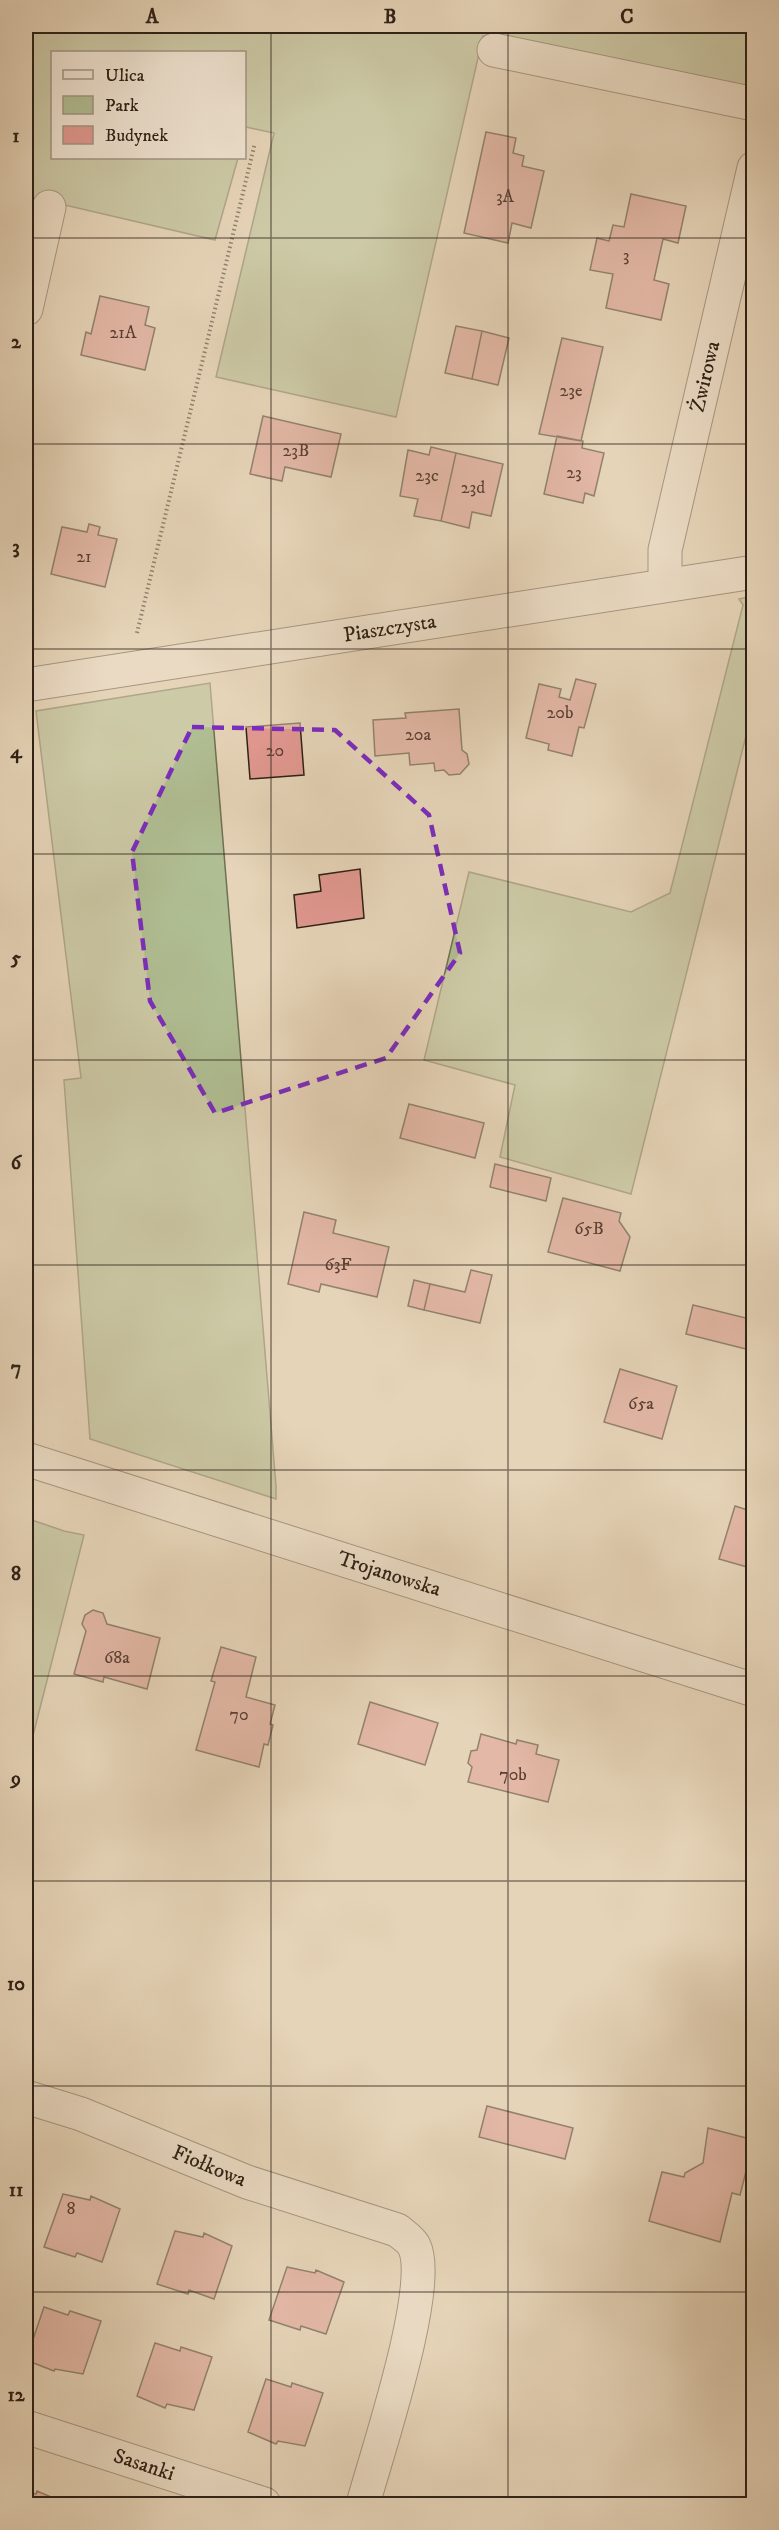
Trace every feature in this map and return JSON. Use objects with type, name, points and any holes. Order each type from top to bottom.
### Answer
[{"type":"street","points":[[494,50],[753,104]]},
{"type":"street","name":"Żwirowa","points":[[666,585],[665,550],[753,168]]},
{"type":"street","points":[[26,309],[49,207]]},
{"type":"street","name":"Piaszczysta","points":[[26,685],[753,572]]},
{"type":"street","name":"Trojanowska","points":[[26,1459],[753,1689]]},
{"type":"street","name":"Fiołkowa","points":[[26,2097],[81,2114],[247,2182],[397,2230],[414,2245],[418,2265],[416,2314],[363,2505]]},
{"type":"street","name":"Sasanki","points":[[26,2427],[264,2505]]},
{"type":"path","points":[[134,670],[137,631],[255,143]]},
{"type":"highlighted area","points":[[192,727],[335,730],[429,815],[460,953],[386,1058],[215,1113],[150,1001],[132,852]]},
{"type":"green space","points":[[26,26],[753,26],[753,93],[483,36],[396,417],[216,377],[274,133],[246,127],[246,51],[51,51],[51,159],[238,159],[215,240],[26,196]]},
{"type":"green space","points":[[753,596],[753,708],[631,1194],[500,1157],[515,1085],[424,1060],[469,872],[631,912],[670,893],[743,605],[739,599]]},
{"type":"green space","points":[[210,683],[276,1499],[90,1439],[64,1080],[81,1078],[36,711]]},
{"type":"green space","points":[[26,1518],[84,1535],[26,1763]]},
{"type":"building","points":[[486,132],[516,138],[513,153],[524,156],[522,166],[544,171],[531,228],[512,223],[508,243],[464,233]]},
{"type":"building","points":[[631,194],[686,206],[678,243],[663,239],[654,280],[669,284],[661,320],[606,308],[613,274],[590,270],[597,238],[609,241],[613,225],[624,227]]},
{"type":"building","points":[[100,296],[149,307],[145,325],[155,328],[145,370],[81,355],[86,332],[91,334]]},
{"type":"building","points":[[754,296],[754,325],[747,324]]},
{"type":"building","points":[[456,326],[482,331],[472,379],[445,373]]},
{"type":"building","points":[[482,331],[509,338],[498,385],[472,379]]},
{"type":"building","points":[[562,338],[603,347],[581,441],[539,434]]},
{"type":"building","points":[[263,416],[341,434],[331,477],[285,467],[282,481],[250,474]]},
{"type":"building","points":[[557,436],[583,441],[582,448],[604,453],[594,496],[585,493],[583,503],[544,494]]},
{"type":"building","points":[[431,447],[456,453],[441,521],[414,516],[418,499],[400,496],[408,450],[429,455]]},
{"type":"building","points":[[456,453],[503,464],[491,516],[472,512],[469,528],[441,521]]},
{"type":"building","points":[[89,524],[100,527],[98,535],[117,539],[105,587],[51,574],[62,527],[87,532]]},
{"type":"building","points":[[576,679],[596,684],[584,728],[579,727],[572,756],[548,750],[549,744],[526,738],[539,684],[561,689],[559,697],[570,700]]},
{"type":"building","points":[[459,709],[462,750],[467,754],[469,764],[460,774],[449,775],[444,770],[435,771],[434,763],[410,765],[409,753],[375,756],[373,720],[406,718],[405,713]]},
{"type":"building","points":[[300,723],[304,775],[250,779],[246,727]]},
{"type":"building","points":[[360,869],[364,918],[297,928],[294,895],[321,891],[319,875]]},
{"type":"building","points":[[409,1104],[484,1123],[475,1158],[400,1138]]},
{"type":"building","points":[[495,1164],[551,1178],[546,1201],[490,1187]]},
{"type":"building","points":[[563,1198],[621,1213],[619,1221],[630,1237],[620,1271],[548,1252]]},
{"type":"building","points":[[304,1212],[336,1220],[333,1233],[389,1247],[377,1297],[321,1284],[319,1292],[288,1284]]},
{"type":"building","points":[[471,1270],[492,1275],[480,1323],[424,1310],[430,1284],[465,1292]]},
{"type":"building","points":[[414,1280],[430,1284],[424,1310],[408,1306]]},
{"type":"building","points":[[693,1305],[754,1320],[754,1351],[686,1334]]},
{"type":"building","points":[[620,1369],[677,1386],[662,1439],[604,1422]]},
{"type":"building","points":[[735,1506],[754,1512],[754,1569],[719,1559]]},
{"type":"building","points":[[93,1610],[103,1613],[107,1624],[160,1638],[147,1689],[104,1677],[103,1682],[74,1674],[86,1631],[82,1624],[85,1615]]},
{"type":"building","points":[[221,1647],[256,1657],[246,1697],[275,1705],[268,1745],[264,1744],[259,1767],[196,1750],[215,1682],[211,1681]]},
{"type":"building","points":[[370,1702],[438,1723],[425,1765],[358,1744]]},
{"type":"building","points":[[481,1734],[516,1744],[517,1740],[538,1745],[536,1754],[559,1760],[548,1802],[468,1782],[472,1767],[468,1763],[471,1751],[477,1750]]},
{"type":"building","points":[[487,2106],[573,2128],[565,2159],[479,2137]]},
{"type":"building","points":[[708,2128],[754,2140],[740,2195],[732,2193],[720,2242],[649,2221],[662,2172],[684,2177],[685,2173],[703,2163]]},
{"type":"building","points":[[63,2194],[90,2200],[91,2196],[120,2209],[102,2262],[77,2253],[75,2257],[44,2247]]},
{"type":"building","points":[[175,2231],[203,2237],[204,2233],[232,2246],[214,2299],[189,2290],[188,2294],[157,2284]]},
{"type":"building","points":[[287,2267],[315,2273],[316,2270],[344,2282],[326,2334],[301,2326],[300,2330],[269,2320]]},
{"type":"building","points":[[44,2307],[68,2315],[70,2311],[101,2321],[83,2374],[55,2369],[54,2371],[26,2360]]},
{"type":"building","points":[[155,2343],[180,2351],[181,2347],[212,2357],[194,2410],[167,2404],[165,2408],[137,2396]]},
{"type":"building","points":[[266,2379],[291,2387],[292,2383],[323,2393],[305,2446],[278,2441],[276,2444],[248,2432]]},
{"type":"building","points":[[26,2491],[36,2494],[37,2491],[65,2503],[26,2504]]}]
